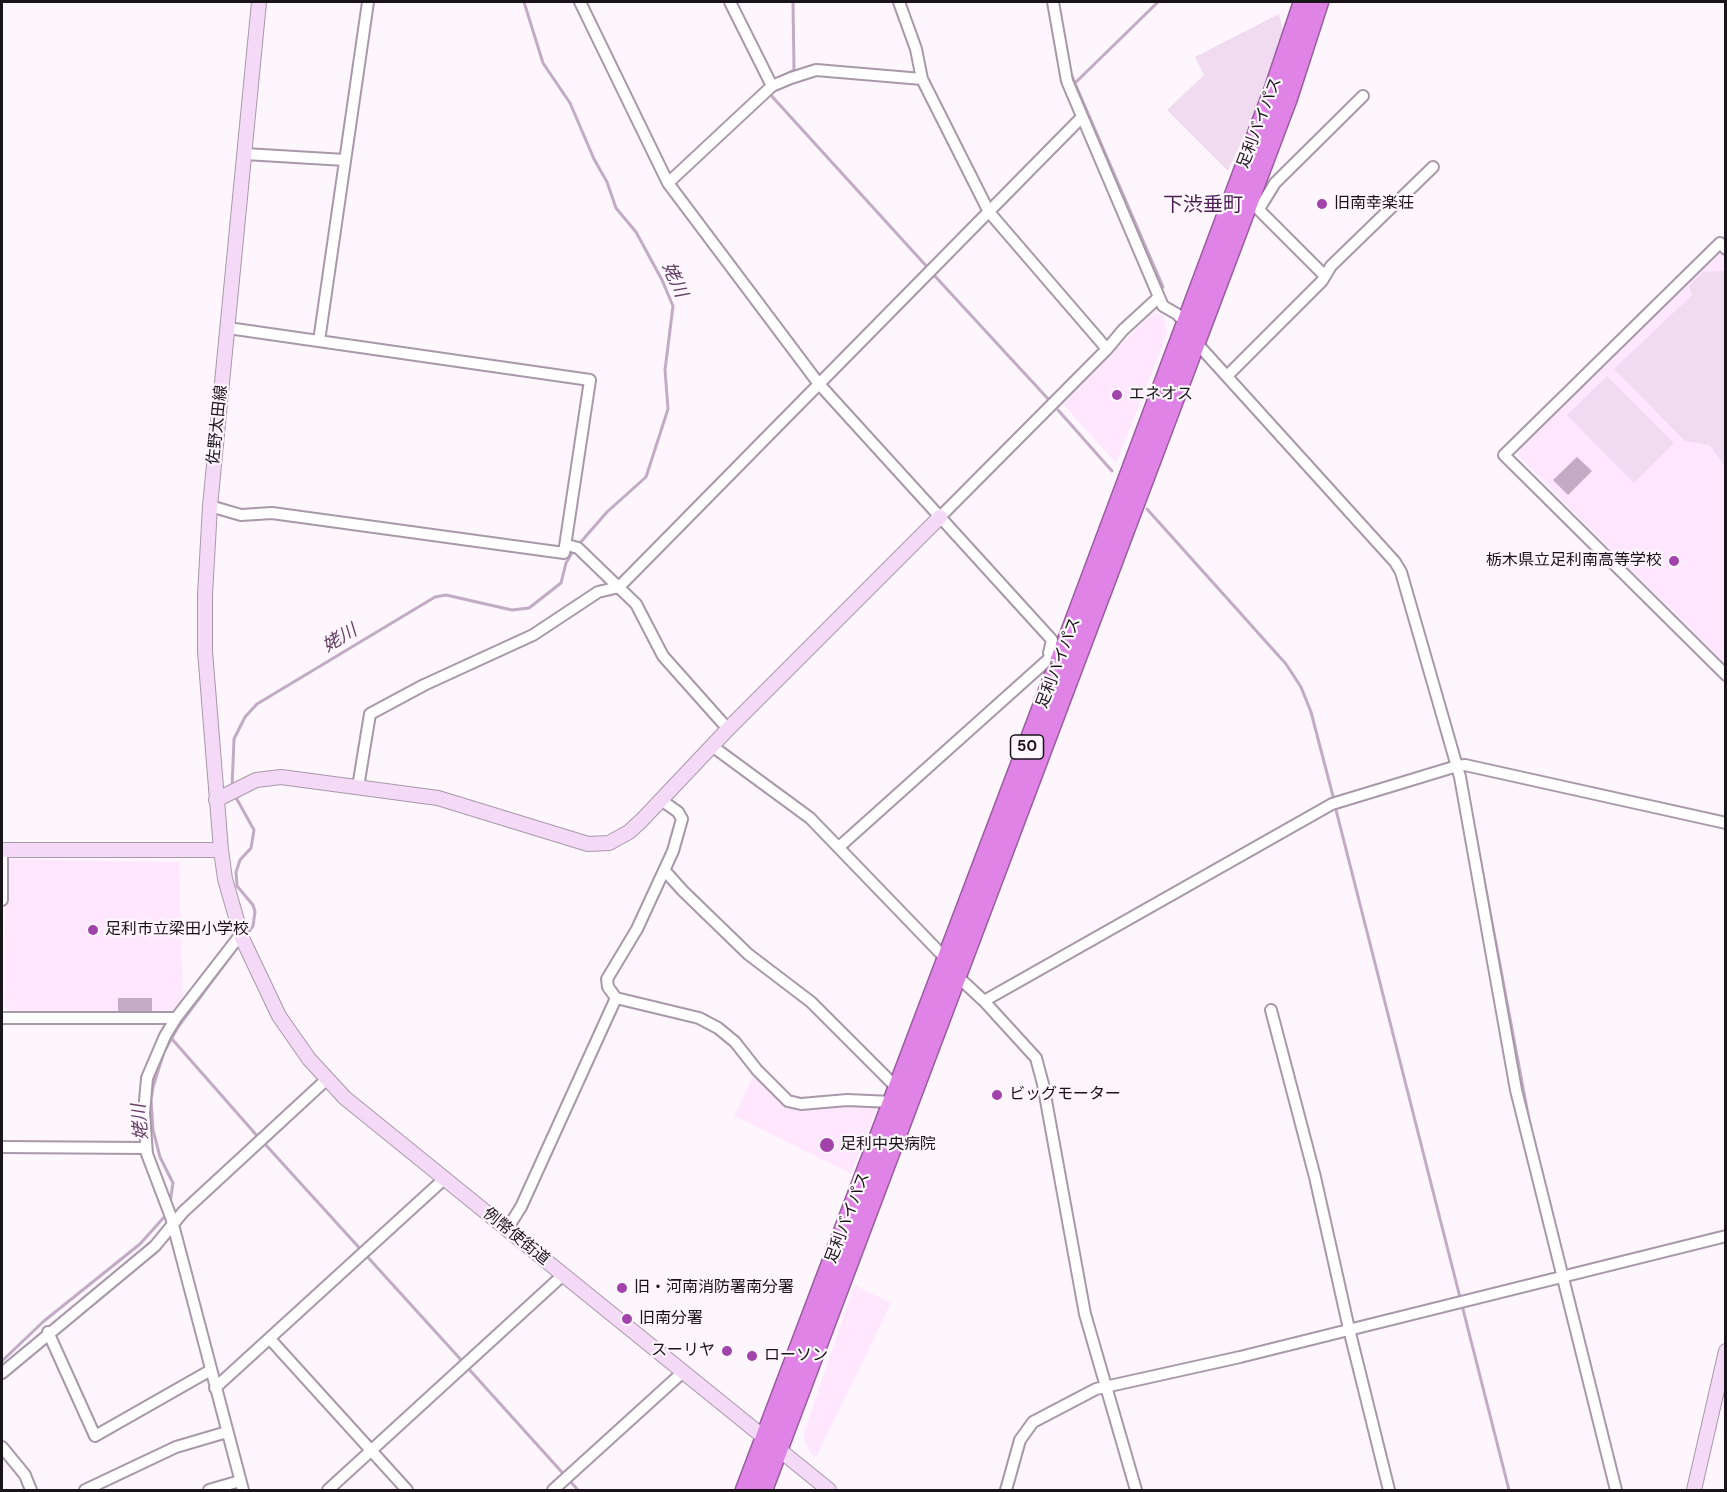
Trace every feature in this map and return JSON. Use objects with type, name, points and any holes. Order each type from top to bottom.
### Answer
[{"type":"highway","name":"足利バイパス","points":[[763,1491],[772,1442],[894,1095],[1055,660],[1186,324],[1304,2]]},
{"type":"highway","name":"足利バイパス","points":[[746,1491],[772,1442],[956,976],[1195,343],[1253,206],[1319,2]]},
{"type":"main road","name":"佐野太田線","points":[[221,850],[220,798],[206,651],[210,506],[259,2]]},
{"type":"main road","points":[[220,798],[271,777],[358,787],[438,798],[570,839],[599,845],[609,843],[629,832],[728,729],[940,517]]},
{"type":"main road","points":[[2,850],[221,850]]},
{"type":"main road","name":"例幣使街道","points":[[221,850],[225,879],[243,939],[279,1016],[327,1079],[370,1120],[443,1180],[772,1442],[829,1491]]},
{"type":"main road","points":[[1694,1491],[1725,1351]]},
{"type":"street","points":[[320,341],[368,2]]},
{"type":"street","points":[[580,2],[668,183],[819,384],[1052,640],[1055,660],[839,847]]},
{"type":"street","points":[[730,2],[772,86]]},
{"type":"street","points":[[899,2],[916,49],[922,79],[989,212],[1107,349]]},
{"type":"street","points":[[1053,2],[1066,81],[1163,306],[1177,314],[1186,324],[1195,343],[1395,562],[1405,584],[1457,766],[1516,1090],[1616,1491]]},
{"type":"street","points":[[668,183],[772,86],[816,70],[922,79]]},
{"type":"street","points":[[1325,276],[1253,206],[1363,96]]},
{"type":"street","points":[[358,787],[370,714],[424,685],[533,635],[598,592],[619,587],[1082,117]]},
{"type":"street","points":[[245,154],[345,160]]},
{"type":"street","points":[[1227,376],[1433,167]]},
{"type":"street","points":[[1725,249],[1720,243],[1504,455],[1725,675]]},
{"type":"street","points":[[940,517],[1107,349],[1123,330],[1159,297]]},
{"type":"street","points":[[210,506],[241,515],[272,513],[564,553],[591,380],[228,328]]},
{"type":"street","points":[[567,545],[578,548],[636,604],[663,656],[728,729]]},
{"type":"street","points":[[712,746],[810,818],[946,958],[956,976],[984,1000],[1036,1058],[1085,1314],[1136,1491]]},
{"type":"street","points":[[984,1000],[1332,804],[1457,766],[1465,765],[1725,823]]},
{"type":"street","points":[[661,800],[678,812],[682,819],[665,871],[637,929],[607,979],[608,987],[616,998],[699,1018],[718,1028],[735,1042],[788,1101],[801,1104],[894,1095]]},
{"type":"street","points":[[2,850],[2,900]]},
{"type":"street","points":[[665,871],[682,891],[748,954],[811,1002],[848,1036],[894,1095]]},
{"type":"street","points":[[209,1491],[241,1486],[172,1220],[146,1148],[144,1095],[147,1078],[157,1051],[176,1018],[243,939]]},
{"type":"street","points":[[507,1229],[521,1207],[616,998]]},
{"type":"street","points":[[1271,1010],[1316,1178],[1348,1329],[1389,1491]]},
{"type":"street","points":[[2,1018],[176,1018]]},
{"type":"street","points":[[2,1373],[48,1332],[155,1246],[172,1220],[327,1079]]},
{"type":"street","points":[[2,1147],[146,1148]]},
{"type":"street","points":[[215,1388],[443,1180]]},
{"type":"street","points":[[1006,1491],[1020,1440],[1033,1422],[1096,1389],[1107,1389],[1725,1236]]},
{"type":"street","points":[[328,1491],[563,1275]]},
{"type":"street","points":[[48,1332],[95,1436],[211,1370]]},
{"type":"street","points":[[270,1339],[408,1491]]},
{"type":"street","points":[[553,1491],[683,1372]]},
{"type":"street","points":[[85,1491],[176,1447],[227,1432]]},
{"type":"street","points":[[2,1447],[26,1475],[31,1491]]},
{"type":"shaded area","points":[[1279,14],[1283,30],[1252,118],[1228,171],[1167,110],[1204,75],[1195,57]]},
{"type":"shaded area","name":"栃木県立足利南高等学校","points":[[1716,253],[1725,255],[1725,665],[1519,457],[1518,448]]},
{"type":"shaded area","points":[[1726,271],[1725,468],[1710,445],[1685,441],[1614,369],[1692,295],[1689,286],[1703,272]]},
{"type":"shaded area","points":[[1153,313],[1164,315],[1167,334],[1116,463],[1062,403]]},
{"type":"shaded area","points":[[1607,376],[1674,443],[1634,483],[1567,415]]},
{"type":"shaded area","points":[[1577,457],[1592,471],[1568,495],[1553,480]]},
{"type":"shaded area","name":"足利市立梁田小学校","points":[[6,859],[179,862],[183,999],[169,1014],[11,1014],[4,1006]]},
{"type":"shaded area","points":[[118,998],[152,998],[152,1013],[118,1013]]},
{"type":"shaded area","name":"足利中央病院","points":[[756,1070],[796,1103],[879,1103],[851,1174],[734,1116]]},
{"type":"shaded area","points":[[854,1285],[891,1303],[816,1458],[810,1453],[803,1436]]},
{"type":"waterway","name":"姥川","points":[[232,788],[234,739],[245,717],[257,704],[435,597],[446,595],[512,610],[529,608],[561,583],[566,563],[573,551],[607,512],[646,477],[668,409],[665,370],[673,306],[636,232],[616,208],[607,182],[594,159],[570,103],[543,63],[524,2]]},
{"type":"waterway","points":[[785,75],[794,70],[793,2]]},
{"type":"waterway","points":[[1075,83],[1158,2]]},
{"type":"waterway","points":[[1071,74],[1163,287]]},
{"type":"waterway","points":[[768,92],[929,269]]},
{"type":"waterway","points":[[933,274],[1050,401]]},
{"type":"waterway","points":[[1058,410],[1112,471]]},
{"type":"waterway","points":[[1147,509],[1286,664],[1301,687],[1311,712],[1334,800]]},
{"type":"waterway","points":[[1467,789],[1530,1125]]},
{"type":"waterway","name":"姥川","points":[[234,794],[254,830],[251,848],[240,860],[236,872],[237,886],[253,905],[255,912],[253,926],[246,936]]},
{"type":"waterway","points":[[1335,806],[1509,1490]]},
{"type":"waterway","name":"姥川","points":[[170,1203],[173,1183],[160,1157],[153,1130],[151,1100],[153,1087],[164,1052],[178,1027],[233,953]]},
{"type":"waterway","points":[[172,1039],[259,1138]]},
{"type":"waterway","points":[[264,1143],[463,1362]]},
{"type":"waterway","name":"姥川","points":[[2,1361],[44,1321],[140,1244],[166,1215]]},
{"type":"waterway","points":[[467,1367],[578,1490]]},
{"type":"place","name":"旧南幸楽荘","points":[[1322,204]]},
{"type":"place","name":"エネオス","points":[[1117,395]]},
{"type":"place","name":"栃木県立足利南高等学校","points":[[1674,561]]},
{"type":"place","name":"足利市立梁田小学校","points":[[93,930]]},
{"type":"place","name":"ビッグモーター","points":[[997,1095]]},
{"type":"place","name":"足利中央病院","points":[[827,1145]]},
{"type":"place","name":"旧・河南消防署南分署","points":[[622,1288]]},
{"type":"place","name":"旧南分署","points":[[627,1319]]},
{"type":"place","name":"スーリヤ","points":[[727,1351]]},
{"type":"place","name":"ローソン","points":[[752,1356]]},
{"type":"district","name":"下渋垂町","points":[[1203,206]]}]
